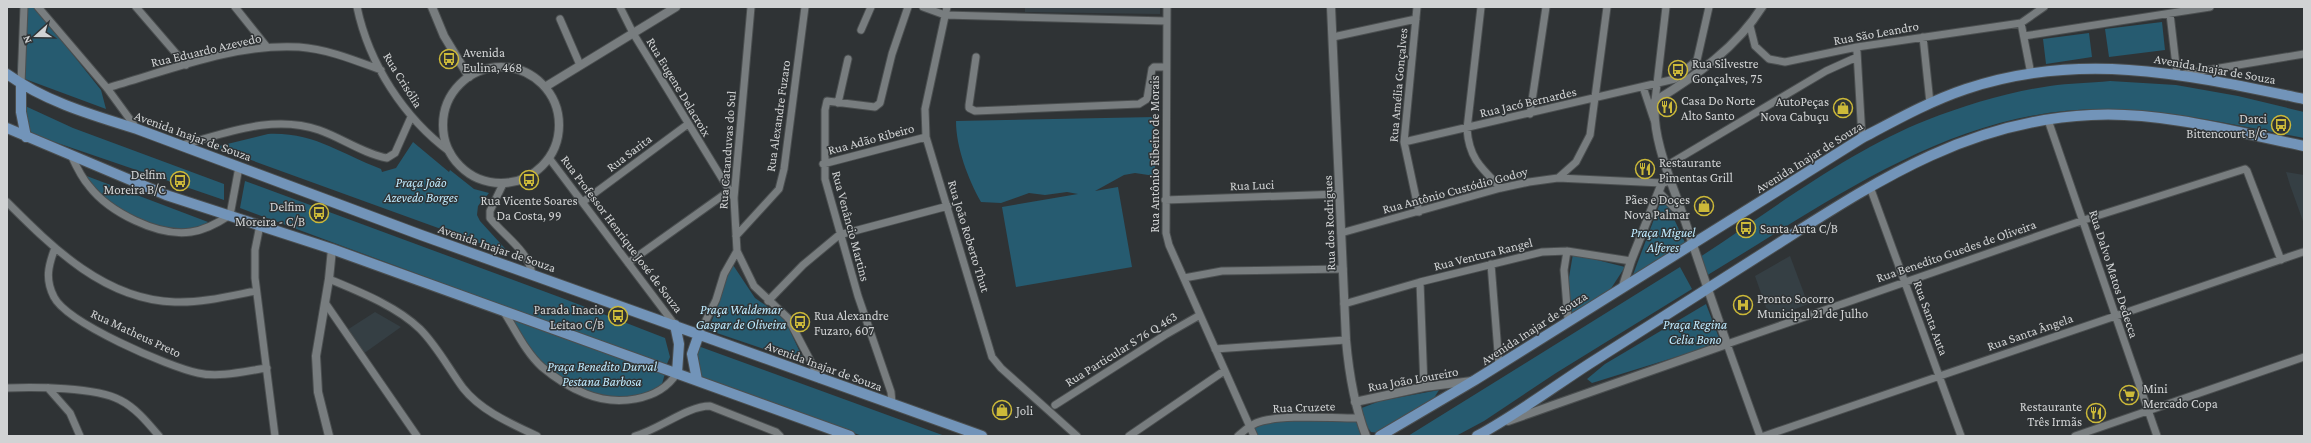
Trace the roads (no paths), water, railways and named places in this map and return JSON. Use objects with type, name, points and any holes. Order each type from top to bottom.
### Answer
[{"type":"main road","name":"Avenida Inajar de Souza","points":[[1380,436],[1475,380],[1568,320],[1692,245],[1862,138],[1930,103],[1966,89],[2031,74],[2114,68],[2179,74],[2304,99]]},
{"type":"main road","name":"Avenida Inajar de Souza","points":[[7,74],[21,84],[93,115],[182,145],[420,235],[675,325],[820,380],[982,436]]},
{"type":"main road","points":[[21,84],[22,119],[26,137]]},
{"type":"main road","points":[[1477,436],[1496,426],[1707,289],[1870,187],[1907,165],[1979,135],[2048,120],[2092,115],[2151,117],[2304,146]]},
{"type":"main road","points":[[7,128],[166,195],[332,249],[850,436]]},
{"type":"main road","points":[[675,325],[680,344],[677,373]]},
{"type":"main road","points":[[697,380],[692,354],[699,334]]},
{"type":"street","points":[[21,84],[24,7]]},
{"type":"street","points":[[38,7],[107,88],[137,129]]},
{"type":"street","points":[[136,7],[186,65]]},
{"type":"street","points":[[235,7],[267,47]]},
{"type":"street","name":"Rua Crisólia","points":[[357,7],[369,46],[381,70],[411,117],[426,133],[450,152]]},
{"type":"street","points":[[432,7],[444,36],[469,77]]},
{"type":"street","name":"Rua Eugene Delacroix","points":[[620,7],[633,33],[734,198]]},
{"type":"street","points":[[545,87],[676,7]]},
{"type":"street","name":"Rua Catanduvas do Sul","points":[[737,251],[734,198],[751,7]]},
{"type":"street","name":"Rua Alexandre Fuzaro","points":[[736,236],[779,189],[784,169],[805,7]]},
{"type":"street","points":[[861,30],[871,7]]},
{"type":"street","name":"Rua Venâncio Martins","points":[[892,404],[891,392],[839,235],[825,179],[823,164],[826,101],[878,106],[908,7]]},
{"type":"street","points":[[923,7],[944,15],[1166,21]]},
{"type":"street","name":"Rua João Roberto Thut","points":[[947,7],[944,15],[925,109],[926,137],[948,206],[992,357],[1001,368],[1077,436]]},
{"type":"street","name":"Rua Antônio Ribeiro de Morais","points":[[1166,7],[1166,233],[1224,371],[1254,436]]},
{"type":"street","name":"Rua dos Rodrigues","points":[[1331,7],[1344,304],[1349,377],[1366,436]]},
{"type":"street","name":"Rua Amélia Gonçalves","points":[[1417,7],[1404,142],[1419,212]]},
{"type":"street","points":[[1481,7],[1467,129],[1468,144],[1472,156],[1501,188]]},
{"type":"street","points":[[1530,114],[1546,7]]},
{"type":"street","points":[[1558,178],[1576,162],[1585,148],[1590,135],[1607,7]]},
{"type":"street","points":[[1655,124],[1666,7]]},
{"type":"street","name":"Rua Jacó Bernardes","points":[[1404,142],[1467,129],[1675,79],[1697,60],[1709,7]]},
{"type":"street","points":[[1656,101],[1723,52],[1750,26],[1762,7]]},
{"type":"street","name":"Rua São Leandro","points":[[1750,26],[1755,46],[1769,59],[1785,62],[1857,47],[2022,23],[2044,7]]},
{"type":"street","points":[[2024,36],[2210,7]]},
{"type":"street","points":[[2170,14],[2179,74],[2304,54]]},
{"type":"street","points":[[560,19],[580,65]]},
{"type":"street","points":[[1333,37],[1416,19]]},
{"type":"street","points":[[2022,23],[2031,74]]},
{"type":"street","points":[[1923,37],[1930,103]]},
{"type":"street","name":"Rua Eduardo Azevedo","points":[[107,88],[186,65],[267,47],[300,47],[328,53],[381,70]]},
{"type":"street","points":[[1857,47],[1862,138]]},
{"type":"street","points":[[1666,166],[1826,71],[1857,56]]},
{"type":"street","points":[[976,57],[969,105],[969,108],[975,111],[1139,104],[1147,99],[1152,69],[1154,67],[1166,67]]},
{"type":"street","points":[[838,103],[848,59]]},
{"type":"street","points":[[500,67],[517,69],[532,76],[545,87],[555,103],[559,122],[557,141],[549,158],[537,171],[521,180],[503,184],[487,182],[472,175],[459,165],[450,152],[444,136],[444,119],[448,103],[456,88],[469,77],[484,70],[500,67]]},
{"type":"street","points":[[1643,87],[1655,124],[1670,180],[1707,289],[1760,436]]},
{"type":"street","points":[[182,145],[255,126],[286,124],[319,130],[387,158],[395,153],[411,117]]},
{"type":"street","name":"Rua Dalvo Matos Dedecca","points":[[2048,120],[2084,220],[2156,436]]},
{"type":"street","name":"Rua Sarita","points":[[584,202],[688,124]]},
{"type":"street","name":"Rua Adão Ribeiro","points":[[823,164],[926,137]]},
{"type":"street","points":[[71,155],[90,188],[123,214],[145,225],[166,232],[192,232],[217,224],[230,215],[239,167]]},
{"type":"street","name":"Rua Professor Henrique José de Souza","points":[[549,158],[584,202],[675,325]]},
{"type":"street","name":"Rua Benedito Guedes de Oliveira","points":[[1496,426],[1905,281],[2084,220],[2245,169],[2281,260]]},
{"type":"street","name":"Rua Antônio Custódio Godoy","points":[[1341,233],[1501,188],[1558,178],[1662,183],[1670,180]]},
{"type":"street","points":[[1623,286],[1631,261],[1662,183]]},
{"type":"street","points":[[503,184],[491,206],[490,218],[525,254],[531,264],[532,274]]},
{"type":"street","name":"Rua Santa Auta","points":[[1870,187],[1961,436]]},
{"type":"street","points":[[628,263],[729,191]]},
{"type":"street","points":[[1659,192],[1684,219]]},
{"type":"street","name":"Rua Luci","points":[[1165,200],[1339,194]]},
{"type":"street","points":[[7,202],[55,248],[87,273],[112,286],[154,300],[175,302],[199,301],[256,291]]},
{"type":"street","points":[[768,301],[803,265],[839,235],[948,206]]},
{"type":"street","points":[[260,225],[255,250],[256,291],[275,436]]},
{"type":"street","name":"Rua Matheus Preto","points":[[55,248],[48,266],[47,277],[54,298],[63,308],[92,327],[128,346],[199,374],[220,374],[267,368]]},
{"type":"street","points":[[329,436],[316,374],[316,356],[330,279],[332,249]]},
{"type":"street","points":[[737,251],[748,276],[768,301],[788,318],[820,380]]},
{"type":"street","points":[[699,334],[716,300],[724,274],[737,251]]},
{"type":"street","points":[[1567,251],[1564,270],[1568,320]]},
{"type":"street","name":"Rua Ventura Rangel","points":[[1344,304],[1420,282],[1542,252],[1567,251],[1631,261]]},
{"type":"street","name":"Rua Santa Ângela","points":[[1764,436],[2303,252]]},
{"type":"street","points":[[1491,264],[1499,365]]},
{"type":"street","points":[[1184,278],[1222,271],[1343,269]]},
{"type":"street","points":[[330,279],[386,306],[420,329],[464,389],[477,402],[500,418],[537,436]]},
{"type":"street","points":[[1420,282],[1424,387]]},
{"type":"street","points":[[326,304],[417,436]]},
{"type":"street","points":[[504,312],[541,366],[564,383],[587,395],[610,400],[633,400],[660,391],[671,383],[677,373]]},
{"type":"street","name":"Rua Particular S 76 Q 463","points":[[1055,405],[1165,335],[1200,315]]},
{"type":"street","points":[[1215,349],[1346,340]]},
{"type":"street","points":[[2075,436],[2304,357]]},
{"type":"street","points":[[1129,436],[1224,371]]},
{"type":"street","name":"Rua João Loureiro","points":[[1355,402],[1424,387],[1475,380]]},
{"type":"street","points":[[7,388],[48,388],[74,390],[120,400],[134,410],[159,436]]},
{"type":"street","points":[[48,388],[70,413],[80,436]]},
{"type":"street","points":[[635,436],[668,423],[699,406],[710,406],[776,432],[780,436]]},
{"type":"street","name":"Rua Cruzete","points":[[1250,426],[1257,422],[1291,418],[1360,418]]},
{"type":"street","points":[[1238,436],[1250,426]]},
{"type":"place","name":"Avenida Eulina, 468","points":[[449,59]]},
{"type":"place","name":"Rua Silvestre Gonçalves, 75","points":[[1678,70]]},
{"type":"place","name":"Casa Do Norte Alto Santo","points":[[1667,107]]},
{"type":"place","name":"AutoPeças Nova Cabuçu","points":[[1843,108]]},
{"type":"place","name":"Darci Bittencourt B/C","points":[[2281,125]]},
{"type":"place","name":"Restaurante Pimentas Grill","points":[[1645,169]]},
{"type":"place","name":"Rua Vicente Soares Da Costa, 99","points":[[529,180]]},
{"type":"place","name":"Delfim Moreira B/C","points":[[180,181]]},
{"type":"place","name":"Pães e Doçes Nova Palmar","points":[[1704,206]]},
{"type":"place","name":"Delfim Moreira - C/B","points":[[319,213]]},
{"type":"place","name":"Santa Auta C/B","points":[[1746,228]]},
{"type":"place","name":"Pronto Socorro Municipal 21 de Julho","points":[[1743,305]]},
{"type":"place","name":"Parada Inacio Leitao C/B","points":[[618,316]]},
{"type":"place","name":"Rua Alexandre Fuzaro, 607","points":[[800,322]]},
{"type":"place","name":"Mini Mercado Copa","points":[[2129,395]]},
{"type":"place","name":"Joli","points":[[1002,410]]},
{"type":"place","name":"Restaurante Três Irmãs","points":[[2096,413]]},
{"type":"park label","name":"Praça João Azevedo Borges","points":[[421,190]]},
{"type":"park label","name":"Praça Miguel Alferes","points":[[1663,240]]},
{"type":"park label","name":"Praça Waldemar Gaspar de Oliveira","points":[[741,316]]},
{"type":"park label","name":"Praça Regina Celia Bono","points":[[1695,332]]},
{"type":"park label","name":"Praça Benedito Durval Pestana Barbosa","points":[[602,374]]}]
